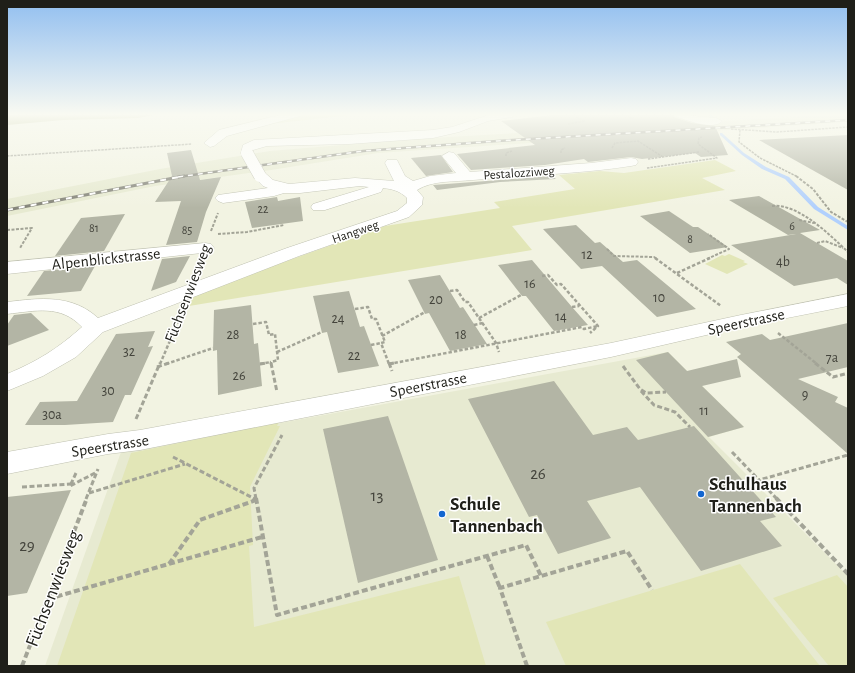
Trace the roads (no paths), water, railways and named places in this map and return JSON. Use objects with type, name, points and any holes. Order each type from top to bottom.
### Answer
[{"type":"street","points":[[282,145],[250,148],[260,176],[266,184],[282,188],[295,189],[348,182],[388,185],[416,192]]},
{"type":"street","points":[[449,156],[466,176]]},
{"type":"street","name":"Pestalozziweg","points":[[416,192],[431,179],[521,170],[597,168],[631,162]]},
{"type":"street","points":[[392,163],[399,178],[416,192]]},
{"type":"street","points":[[460,191],[498,186],[560,182]]},
{"type":"street","points":[[319,207],[388,185]]},
{"type":"street","points":[[223,198],[274,192],[282,188]]},
{"type":"street","name":"Hangweg","points":[[95,328],[293,252],[403,214],[414,205],[416,192]]},
{"type":"street","name":"Alpenblickstrasse","points":[[7,268],[208,242]]},
{"type":"street","name":"Speerstrasse","points":[[7,463],[600,352],[848,300]]},
{"type":"street","points":[[7,308],[47,305],[70,308],[81,314],[95,328],[68,352],[34,371],[7,383]]},
{"type":"waterway","points":[[734,145],[743,154],[764,168],[787,178],[816,208],[848,228]]},
{"type":"railway","points":[[181,177],[363,151],[438,145]]},
{"type":"railway","points":[[7,210],[181,177]]},
{"type":"place","name":"Schulhaus Tannenbach","points":[[701,494]]},
{"type":"place","name":"Schule Tannenbach","points":[[442,514]]}]
